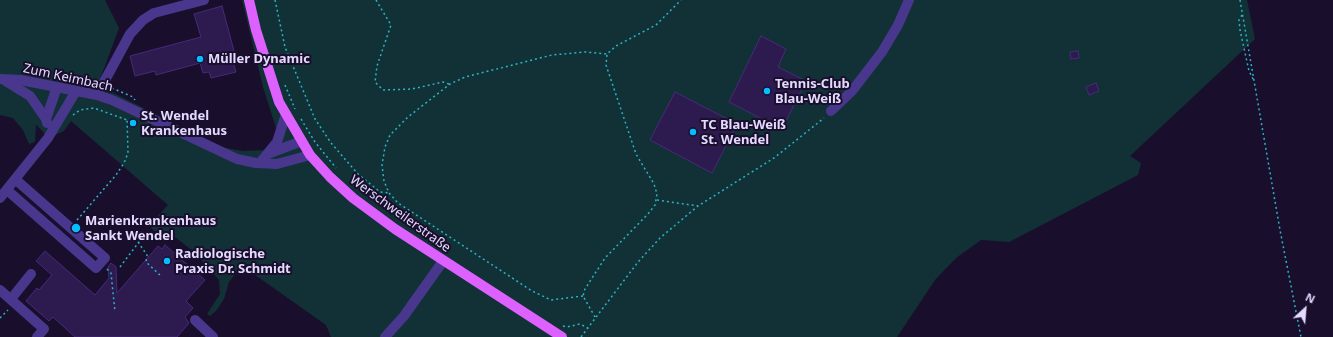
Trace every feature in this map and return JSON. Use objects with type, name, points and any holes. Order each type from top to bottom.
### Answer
[{"type":"main road","name":"Werschweilerstraße","points":[[249,0],[269,73],[279,102],[310,155],[353,198],[443,262],[562,337]]},
{"type":"street","points":[[96,95],[130,34],[143,20],[154,13],[204,0]]},
{"type":"street","points":[[831,111],[852,91],[882,52],[898,25],[909,0]]},
{"type":"street","points":[[1,79],[30,96],[46,119]]},
{"type":"street","name":"Zum Keimbach","points":[[1,79],[21,80],[96,95],[131,108],[217,151],[237,159],[277,164],[310,155]]},
{"type":"street","points":[[48,138],[46,119],[57,87]]},
{"type":"street","points":[[0,198],[48,138],[76,91]]},
{"type":"street","points":[[260,163],[270,153],[277,142],[286,114]]},
{"type":"street","points":[[270,153],[302,141]]},
{"type":"street","points":[[7,190],[96,268],[105,258],[15,179]]},
{"type":"street","points":[[385,337],[404,316],[443,262]]},
{"type":"street","points":[[11,299],[31,274]]},
{"type":"street","points":[[0,290],[44,329],[37,337]]},
{"type":"street","points":[[196,320],[213,337]]},
{"type":"path","points":[[275,0],[285,47],[315,119],[331,143],[358,174],[380,192],[389,193]]},
{"type":"path","points":[[376,0],[391,25],[376,66],[375,82],[383,90],[412,89],[443,82],[450,84]]},
{"type":"path","points":[[594,317],[583,296],[585,289],[605,258],[648,214],[657,200],[654,184],[636,154],[606,65],[607,54],[616,46],[656,25],[680,0]]},
{"type":"path","points":[[1240,0],[1280,230],[1301,337]]},
{"type":"path","points":[[1243,15],[1240,20],[1240,30],[1249,71],[1254,80]]},
{"type":"path","points":[[583,296],[551,300],[532,291],[398,203],[389,193],[384,181],[382,165],[385,147],[390,135],[408,117],[450,84],[465,77],[552,55],[585,52],[607,54]]},
{"type":"path","points":[[70,228],[116,176],[128,153],[127,120],[135,100],[134,97],[108,86],[107,75]]},
{"type":"path","points":[[283,79],[295,108],[315,142],[339,172]]},
{"type":"path","points":[[72,116],[80,110],[94,108],[127,120]]},
{"type":"path","points":[[581,337],[594,317],[638,262],[660,238],[698,206],[774,158],[831,111]]},
{"type":"path","points":[[657,200],[698,206]]},
{"type":"path","points":[[120,267],[145,234]]},
{"type":"path","points":[[138,242],[147,255],[146,262],[162,277]]},
{"type":"path","points":[[562,325],[568,327],[580,324],[588,328]]},
{"type":"green space","points":[[0,0],[105,0],[119,28],[99,82],[104,88],[220,147],[243,151],[266,150],[278,134],[263,87],[242,0],[1247,0],[1255,39],[1130,156],[1141,163],[1138,175],[1009,242],[981,240],[956,258],[935,280],[897,337],[331,337],[326,325],[248,270],[240,268],[229,282],[224,299],[216,311],[210,316],[207,314],[220,294],[219,280],[193,251],[167,231],[154,231],[149,225],[168,205],[71,121],[64,131],[48,138],[36,124],[35,142],[29,144],[23,130],[13,118],[0,115]]},
{"type":"building","points":[[222,6],[234,51],[230,52],[236,72],[211,78],[209,72],[203,73],[200,63],[156,75],[155,71],[135,76],[130,56],[201,37],[194,14]]},
{"type":"building","name":"Tennis-Club Blau-Weiß","points":[[761,36],[786,49],[778,67],[806,81],[782,129],[729,102]]},
{"type":"building","points":[[1078,51],[1079,58],[1071,59],[1070,52]]},
{"type":"building","points":[[1096,83],[1099,91],[1089,95],[1086,87]]},
{"type":"building","name":"TC Blau-Weiß St. Wendel","points":[[675,92],[737,124],[712,173],[650,140]]},
{"type":"building","points":[[165,245],[205,280],[186,301],[193,308],[185,317],[189,323],[177,337],[75,337],[53,317],[49,321],[26,301],[37,288],[39,290],[52,275],[36,261],[45,251],[95,295],[109,278],[108,267],[111,263],[116,267],[117,293],[158,246],[162,249]]},
{"type":"place","name":"Müller Dynamic","points":[[200,59]]},
{"type":"place","name":"Tennis-Club Blau-Weiß","points":[[767,91]]},
{"type":"place","name":"St. Wendel Krankenhaus","points":[[133,123]]},
{"type":"place","name":"TC Blau-Weiß St. Wendel","points":[[693,132]]},
{"type":"place","name":"Marienkrankenhaus Sankt Wendel","points":[[76,228]]},
{"type":"place","name":"Radiologische Praxis Dr. Schmidt","points":[[167,261]]}]
